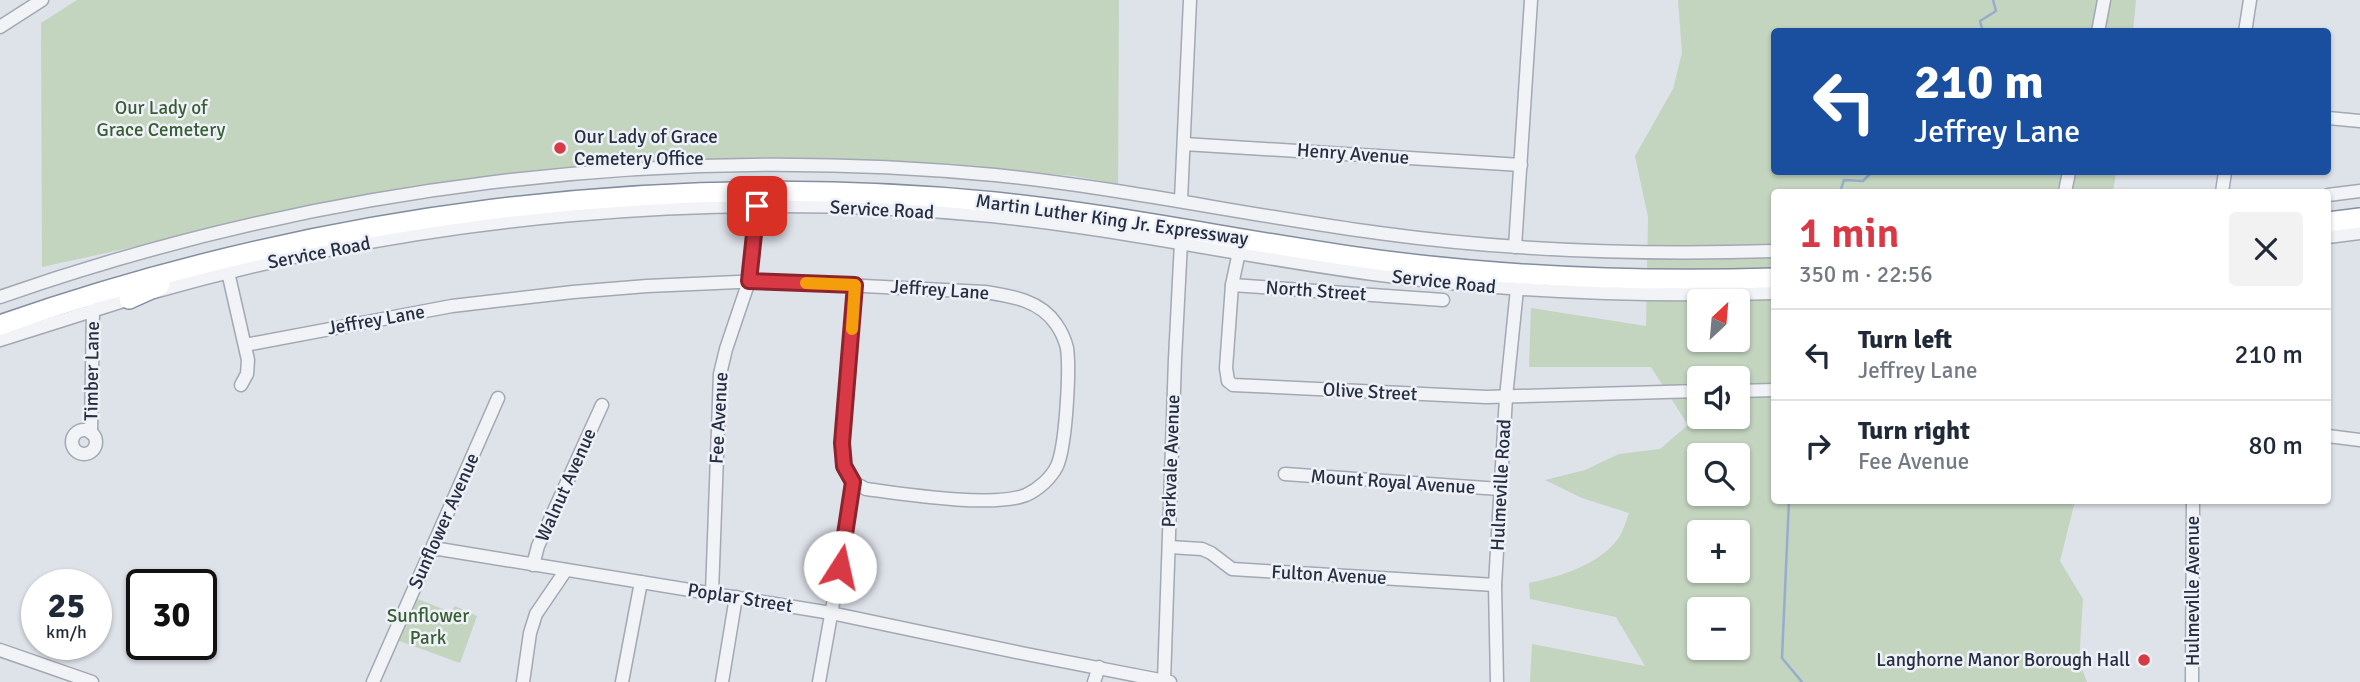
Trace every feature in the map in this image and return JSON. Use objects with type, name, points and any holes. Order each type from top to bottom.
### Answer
[{"type":"highway","name":"Martin Luther King Jr. Expressway","points":[[0,313],[170,260],[360,218],[528,194],[699,181],[845,181],[991,190],[1100,202],[1376,248],[1496,261],[1632,268],[1771,266]]},
{"type":"highway","name":"Martin Luther King Jr. Expressway","points":[[0,325],[113,288],[224,266],[362,229],[517,206],[651,195],[797,192],[929,197],[1134,219],[1334,254],[1482,271],[1632,279],[1771,278]]},
{"type":"highway","points":[[2331,210],[2360,206]]},
{"type":"highway","points":[[2331,222],[2360,218]]},
{"type":"highway","points":[[129,299],[224,266]]},
{"type":"street","points":[[0,27],[42,0]]},
{"type":"street","points":[[1181,200],[1190,0]]},
{"type":"street","points":[[1515,247],[1531,0]]},
{"type":"street","points":[[2099,28],[2104,0]]},
{"type":"street","points":[[2246,28],[2250,0]]},
{"type":"street","points":[[2331,118],[2360,121]]},
{"type":"street","name":"Henry Avenue","points":[[1184,144],[1521,165]]},
{"type":"street","points":[[0,297],[166,246],[309,212],[455,187],[601,172],[747,165],[895,168],[1029,179],[1181,200],[1378,233],[1515,247],[1633,253],[1771,251]]},
{"type":"street","points":[[2331,195],[2360,191]]},
{"type":"street","name":"Service Road","points":[[224,266],[484,225],[604,213],[757,206],[844,207],[989,216],[1084,227],[1372,274],[1517,289],[1632,294],[1771,293]]},
{"type":"street","name":"Fee Avenue","points":[[712,593],[720,374],[749,281],[757,206]]},
{"type":"street","points":[[2331,237],[2360,233]]},
{"type":"street","name":"Parkvale Avenue","points":[[1167,681],[1168,547],[1181,242]]},
{"type":"street","points":[[1232,285],[1239,252]]},
{"type":"street","points":[[224,266],[245,345],[248,369],[242,385]]},
{"type":"street","name":"Jeffrey Lane","points":[[245,345],[355,323],[503,299],[647,286],[749,281],[974,291],[1022,299],[1036,306],[1055,323],[1063,336],[1068,359],[1063,437],[1059,459],[1050,476],[1034,491],[1016,498],[990,500],[866,489],[853,482]]},
{"type":"street","points":[[819,682],[853,482],[844,466],[842,443],[855,285]]},
{"type":"street","name":"North Street","points":[[1232,285],[1443,300]]},
{"type":"street","name":"Olive Street","points":[[1232,285],[1226,368],[1228,381],[1233,385],[1506,397],[1687,391]]},
{"type":"street","name":"Hulmeville Road","points":[[1497,682],[1495,585],[1506,397],[1517,289]]},
{"type":"street","points":[[0,341],[129,299]]},
{"type":"street","name":"Timber Lane","points":[[91,433],[93,310]]},
{"type":"street","points":[[1750,391],[1771,390]]},
{"type":"street","name":"Sunflower Avenue","points":[[373,682],[498,398]]},
{"type":"street","name":"Walnut Avenue","points":[[533,565],[538,546],[602,405]]},
{"type":"street","points":[[2331,436],[2360,440]]},
{"type":"street","name":"Mount Royal Avenue","points":[[1285,474],[1500,489]]},
{"type":"street","name":"Hulmeville Avenue","points":[[2192,682],[2193,504]]},
{"type":"street","name":"Fulton Avenue","points":[[1168,547],[1202,549],[1232,569],[1495,585]]},
{"type":"street","name":"Poplar Street","points":[[433,550],[831,613],[1167,681]]},
{"type":"street","points":[[523,682],[530,632],[536,614],[566,570]]},
{"type":"street","points":[[621,682],[641,582]]},
{"type":"street","points":[[722,682],[736,597]]},
{"type":"street","points":[[0,650],[53,676],[92,682]]},
{"type":"street","points":[[1096,682],[1098,667]]},
{"type":"green space","name":"Our Lady of Grace Cemetery","points":[[77,0],[1119,0],[1118,184],[1074,176],[901,162],[698,159],[407,187],[42,267],[41,23]]},
{"type":"green space","points":[[1678,0],[2136,0],[2133,28],[1771,28],[1771,175],[2116,175],[2113,189],[1771,189],[1771,504],[2074,504],[2060,561],[2083,599],[2079,662],[2087,682],[1530,682],[1532,644],[1645,666],[1616,617],[1530,599],[1529,583],[1578,568],[1600,556],[1620,536],[1629,513],[1582,498],[1545,480],[1585,470],[1619,454],[1660,449],[1687,426],[1687,429],[1750,429],[1750,366],[1687,366],[1687,423],[1651,367],[1529,367],[1531,308],[1646,326],[1648,217],[1635,156],[1673,89],[1682,53]]},
{"type":"green space","name":"Sunflower Park","points":[[413,597],[450,612],[455,606],[477,616],[460,663],[394,639]]},
{"type":"waterway","points":[[1982,28],[1980,21],[1996,11],[1993,0]]},
{"type":"waterway","points":[[1841,189],[1844,180],[1863,181],[1869,175]]},
{"type":"waterway","points":[[1789,504],[1782,658],[1802,682]]},
{"type":"slow traffic","points":[[806,283],[855,285],[852,329]]},
{"type":"place","name":"Our Lady of Grace Cemetery Office","points":[[560,148]]},
{"type":"place","name":"Langhorne Manor Borough Hall","points":[[2144,660]]},
{"type":"route","points":[[757,206],[749,281],[855,285],[842,443],[844,466],[853,482],[840,567]]}]
